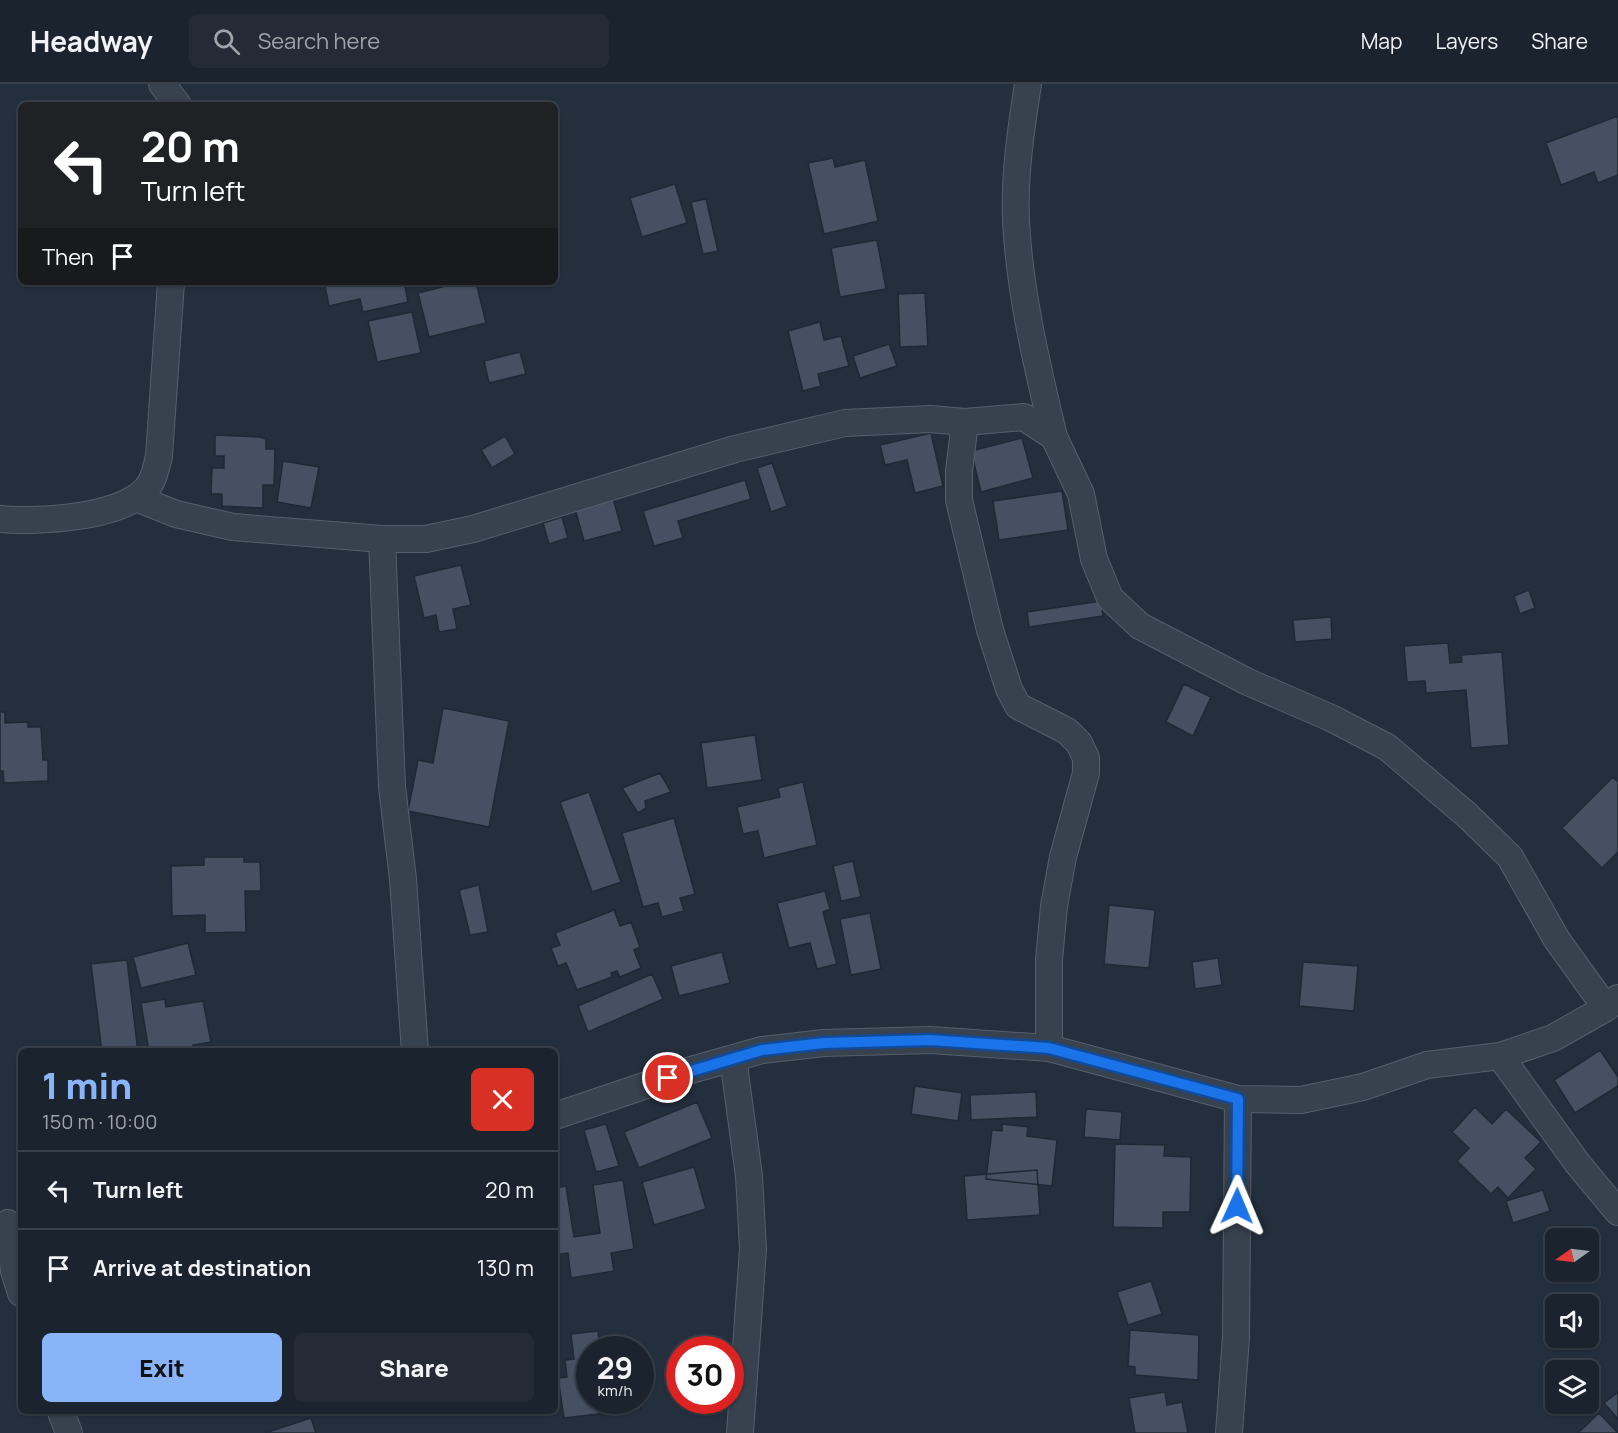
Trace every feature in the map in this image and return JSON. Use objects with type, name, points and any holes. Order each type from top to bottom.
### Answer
[{"type":"street","points":[[162,84],[176,102]]},
{"type":"street","points":[[558,1115],[762,1050],[824,1043],[930,1040],[1049,1048],[1238,1099],[1301,1100],[1363,1087],[1427,1065],[1500,1056],[1552,1038],[1612,1003],[1557,940],[1510,857],[1468,816],[1387,747],[1331,718],[1248,682],[1140,626],[1110,598],[1094,559],[1080,494],[1054,437],[1027,320],[1016,220],[1017,167],[1028,84]]},
{"type":"street","points":[[0,519],[36,522],[98,513],[136,498],[151,483],[159,456],[171,285]]},
{"type":"street","points":[[136,498],[176,514],[233,527],[382,539],[426,539],[473,529],[735,449],[846,423],[930,419],[964,422],[1024,417],[1054,437]]},
{"type":"street","points":[[964,422],[959,471],[959,500],[990,630],[1009,689],[1018,706],[1067,730],[1079,743],[1086,758],[1086,773],[1063,857],[1054,906],[1048,960],[1049,1048]]},
{"type":"street","points":[[382,539],[392,787],[403,879],[415,1048]]},
{"type":"street","points":[[1500,1056],[1578,1164],[1618,1212]]},
{"type":"street","points":[[733,1058],[749,1176],[753,1249],[740,1433]]},
{"type":"street","points":[[1230,1433],[1236,1336],[1238,1099]]},
{"type":"street","points":[[10,1222],[14,1271],[18,1284]]},
{"type":"street","points":[[62,1414],[69,1433]]},
{"type":"building","points":[[1618,116],[1618,175],[1598,183],[1594,172],[1561,185],[1546,143]]},
{"type":"building","points":[[833,158],[835,167],[865,160],[878,221],[824,234],[808,163]]},
{"type":"building","points":[[675,184],[687,223],[642,237],[630,198]]},
{"type":"building","points":[[706,199],[718,251],[703,254],[691,202]]},
{"type":"building","points":[[877,240],[886,289],[840,297],[831,248]]},
{"type":"building","points":[[325,285],[405,285],[408,302],[363,312],[360,299],[329,306]]},
{"type":"building","points":[[450,285],[477,285],[486,323],[429,337],[418,293]]},
{"type":"building","points":[[925,293],[928,346],[900,347],[898,294]]},
{"type":"building","points":[[412,312],[421,353],[377,362],[368,321]]},
{"type":"building","points":[[820,322],[824,340],[841,336],[849,366],[818,374],[821,386],[803,391],[788,331]]},
{"type":"building","points":[[889,344],[897,366],[860,378],[853,356]]},
{"type":"building","points":[[520,352],[526,374],[489,383],[484,361]]},
{"type":"building","points":[[931,433],[943,486],[915,493],[907,460],[885,465],[880,445]]},
{"type":"building","points":[[215,435],[260,437],[266,439],[266,449],[275,449],[274,485],[263,485],[263,508],[222,506],[222,494],[211,494],[212,468],[224,468],[224,456],[215,456]]},
{"type":"building","points":[[505,436],[515,454],[492,468],[481,450]]},
{"type":"building","points":[[1022,438],[1033,478],[981,492],[971,451]]},
{"type":"building","points":[[283,461],[319,467],[311,508],[277,502]]},
{"type":"building","points":[[772,463],[787,506],[771,512],[757,468]]},
{"type":"building","points":[[745,480],[751,499],[678,521],[683,538],[654,546],[643,511]]},
{"type":"building","points":[[1062,491],[1068,530],[999,540],[993,501]]},
{"type":"building","points":[[613,498],[622,531],[584,541],[575,509]]},
{"type":"building","points":[[562,517],[568,538],[549,544],[543,523]]},
{"type":"building","points":[[461,565],[471,605],[453,609],[457,629],[439,632],[436,615],[424,618],[414,576]]},
{"type":"building","points":[[1529,590],[1535,608],[1520,614],[1514,596]]},
{"type":"building","points":[[1101,601],[1103,616],[1029,627],[1027,612]]},
{"type":"building","points":[[1331,617],[1332,639],[1295,642],[1293,620]]},
{"type":"building","points":[[1448,643],[1450,663],[1462,662],[1461,655],[1502,652],[1509,745],[1471,748],[1466,690],[1426,693],[1425,681],[1407,682],[1404,646]]},
{"type":"building","points":[[1184,684],[1211,697],[1193,736],[1166,722]]},
{"type":"building","points":[[443,708],[509,721],[489,827],[408,811],[418,760],[433,763]]},
{"type":"building","points":[[0,712],[5,712],[5,723],[28,722],[28,727],[41,727],[43,760],[48,760],[48,781],[4,783],[3,771],[0,771]]},
{"type":"building","points":[[755,735],[762,780],[707,788],[701,743]]},
{"type":"building","points":[[660,773],[671,792],[645,801],[646,808],[638,813],[622,788]]},
{"type":"building","points":[[1613,777],[1618,782],[1618,852],[1602,868],[1562,828]]},
{"type":"building","points":[[803,782],[817,845],[764,858],[758,831],[743,834],[737,807],[780,797],[778,788]]},
{"type":"building","points":[[589,792],[621,882],[592,892],[560,802]]},
{"type":"building","points":[[674,818],[695,894],[680,898],[684,911],[662,917],[658,903],[643,907],[622,833]]},
{"type":"building","points":[[204,857],[244,857],[244,862],[260,862],[261,891],[245,891],[246,932],[205,933],[205,915],[172,916],[171,866],[204,865]]},
{"type":"building","points":[[853,861],[861,897],[841,901],[833,866]]},
{"type":"building","points":[[479,885],[488,932],[470,935],[459,890]]},
{"type":"building","points":[[825,891],[830,909],[823,912],[837,964],[817,969],[810,943],[789,948],[777,903]]},
{"type":"building","points":[[1109,905],[1155,910],[1149,968],[1104,964]]},
{"type":"building","points":[[614,910],[620,926],[631,922],[640,947],[634,950],[641,968],[620,977],[617,971],[611,973],[612,977],[577,990],[566,963],[558,966],[551,948],[560,945],[555,933]]},
{"type":"building","points":[[870,913],[881,969],[851,975],[840,919]]},
{"type":"building","points":[[188,943],[196,975],[141,988],[133,957]]},
{"type":"building","points":[[722,952],[730,983],[679,996],[671,966]]},
{"type":"building","points":[[1218,958],[1222,985],[1195,989],[1192,962]]},
{"type":"building","points":[[127,960],[138,1048],[102,1048],[91,964]]},
{"type":"building","points":[[1303,962],[1358,966],[1354,1011],[1299,1006]]},
{"type":"building","points":[[652,974],[663,999],[588,1032],[578,1006]]},
{"type":"building","points":[[165,999],[166,1007],[203,1001],[211,1042],[193,1045],[194,1048],[148,1048],[141,1003]]},
{"type":"building","points":[[1600,1050],[1618,1077],[1618,1086],[1575,1113],[1554,1080]]},
{"type":"building","points":[[915,1086],[962,1093],[958,1121],[911,1114]]},
{"type":"building","points":[[1036,1092],[1037,1117],[971,1120],[970,1095]]},
{"type":"building","points":[[697,1102],[712,1138],[639,1168],[624,1132]]},
{"type":"building","points":[[1475,1107],[1492,1124],[1506,1109],[1541,1142],[1525,1158],[1536,1169],[1508,1198],[1498,1187],[1491,1194],[1457,1161],[1469,1148],[1452,1132]]},
{"type":"building","points":[[1086,1109],[1122,1112],[1120,1140],[1084,1137]]},
{"type":"building","points":[[606,1124],[619,1166],[596,1172],[584,1130]]},
{"type":"building","points":[[1002,1124],[1028,1127],[1027,1136],[1057,1140],[1052,1186],[986,1179],[992,1130],[1002,1131]]},
{"type":"building","points":[[1115,1144],[1165,1145],[1164,1156],[1191,1157],[1190,1212],[1163,1212],[1163,1228],[1113,1227]]},
{"type":"building","points":[[694,1167],[706,1209],[654,1225],[642,1182]]},
{"type":"building","points":[[1037,1170],[1040,1215],[967,1220],[964,1176]]},
{"type":"building","points":[[623,1180],[634,1249],[611,1253],[614,1271],[571,1278],[568,1253],[558,1255],[558,1187],[566,1186],[574,1237],[600,1233],[593,1185]]},
{"type":"building","points":[[1543,1190],[1550,1211],[1513,1223],[1506,1201]]},
{"type":"building","points":[[1151,1281],[1162,1314],[1128,1325],[1117,1292]]},
{"type":"building","points":[[1130,1330],[1199,1335],[1198,1380],[1135,1375],[1135,1367],[1128,1366]]},
{"type":"building","points":[[598,1331],[599,1336],[576,1336],[576,1414],[598,1414],[564,1418],[558,1378],[567,1377],[565,1360],[574,1359],[571,1334]]},
{"type":"building","points":[[1165,1392],[1167,1405],[1182,1402],[1188,1433],[1135,1433],[1129,1398]]},
{"type":"building","points":[[1618,1392],[1618,1419],[1604,1403]]},
{"type":"building","points":[[1599,1413],[1618,1433],[1578,1433]]},
{"type":"building","points":[[311,1418],[316,1433],[265,1433]]},
{"type":"route","points":[[668,1078],[762,1050],[824,1043],[930,1040],[1049,1048],[1238,1099],[1237,1206]]}]
